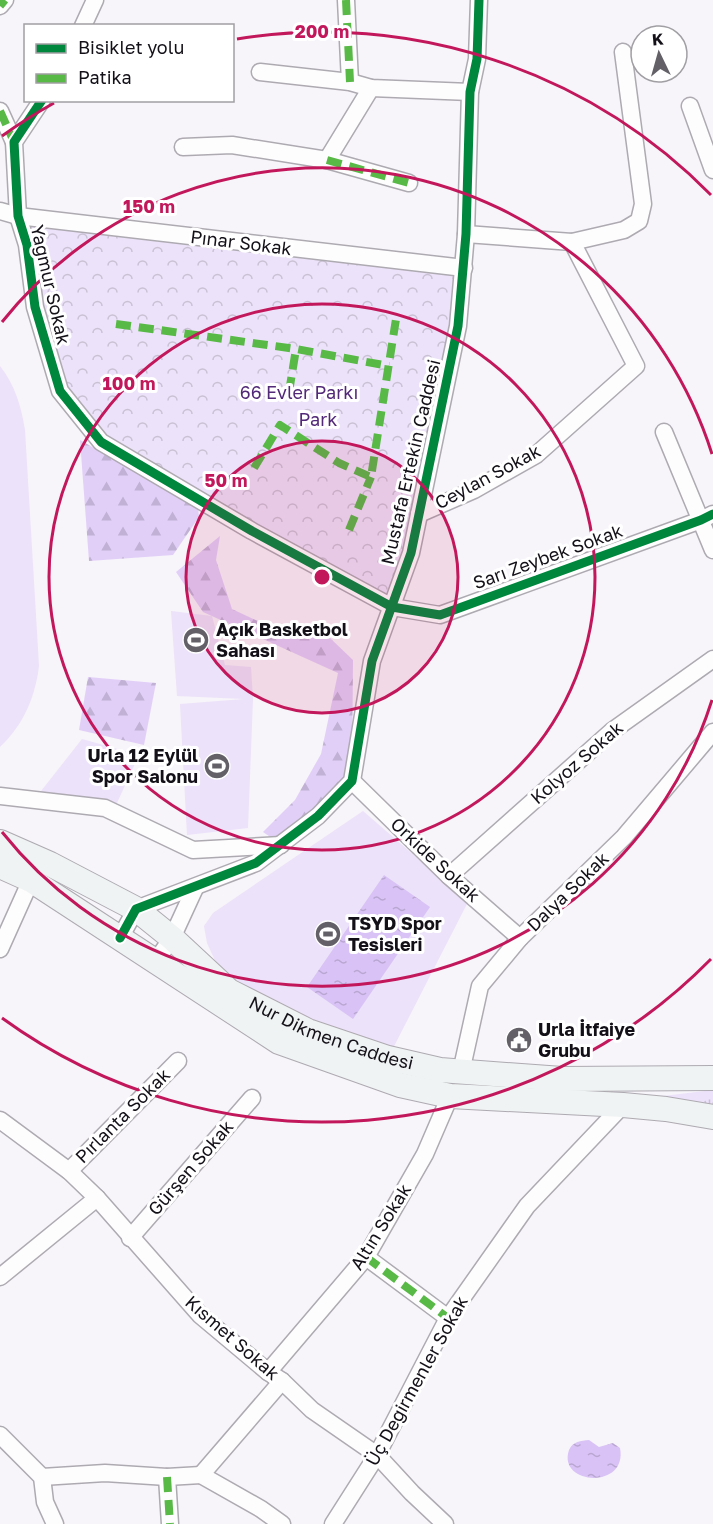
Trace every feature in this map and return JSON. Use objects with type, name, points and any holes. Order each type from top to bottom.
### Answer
[{"type":"main road","name":"Nur Dikmen Caddesi","points":[[0,842],[50,864],[136,909],[172,938],[229,991],[308,1031],[388,1058],[440,1070],[562,1079],[713,1078]]},
{"type":"main road","name":"Nur Dikmen Caddesi","points":[[0,866],[32,880],[279,1042],[400,1085],[450,1096],[623,1105],[713,1117]]},
{"type":"street","points":[[0,6],[5,0]]},
{"type":"street","points":[[84,24],[95,0]]},
{"type":"street","points":[[346,0],[350,82]]},
{"type":"street","name":"Mustafa Ertekin Caddesi","points":[[352,781],[372,661],[411,553],[458,326],[466,234],[470,92],[477,59],[479,0]]},
{"type":"street","points":[[466,234],[572,242],[624,230],[639,221],[644,204],[623,52]]},
{"type":"street","points":[[260,72],[350,82],[371,88],[470,92]]},
{"type":"street","points":[[327,160],[371,88]]},
{"type":"street","points":[[14,142],[41,102]]},
{"type":"street","points":[[690,106],[713,170]]},
{"type":"street","points":[[0,111],[14,142]]},
{"type":"street","name":"Yağmur Sokak","points":[[14,142],[18,216],[27,245],[35,307],[60,391],[101,442],[252,531],[392,607]]},
{"type":"street","points":[[183,147],[232,145],[327,160],[408,183]]},
{"type":"street","name":"Pınar Sokak","points":[[0,211],[18,216],[464,268]]},
{"type":"street","name":"Ceylan Sokak","points":[[419,514],[474,489],[536,455],[636,366],[572,242]]},
{"type":"street","points":[[664,432],[707,517],[713,550]]},
{"type":"street","name":"Sarı Zeybek Sokak","points":[[392,607],[440,615],[707,517]]},
{"type":"street","name":"Kolyoz Sokak","points":[[449,876],[612,731],[713,659]]},
{"type":"street","name":"Dalya Sokak","points":[[461,1072],[480,986],[520,938],[624,837],[713,732]]},
{"type":"street","points":[[120,938],[136,909],[256,863],[318,816],[352,781]]},
{"type":"street","name":"Orkide Sokak","points":[[352,781],[449,876],[520,938]]},
{"type":"street","points":[[0,796],[105,808],[193,850],[282,845]]},
{"type":"street","points":[[0,949],[32,880]]},
{"type":"street","points":[[156,961],[172,938],[195,888]]},
{"type":"street","name":"Pırlanta Sokak","points":[[69,1171],[178,1061]]},
{"type":"street","name":"Altın Sokak","points":[[201,1475],[366,1257],[425,1154],[450,1096]]},
{"type":"street","name":"Gürşen Sokak","points":[[130,1238],[252,1098]]},
{"type":"street","name":"Üç Değirmenler Sokak","points":[[333,1524],[377,1455],[448,1318],[527,1206],[623,1105]]},
{"type":"street","name":"Kısmet Sokak","points":[[0,1120],[69,1171],[97,1198],[200,1315],[312,1410],[377,1455],[445,1524]]},
{"type":"street","points":[[0,1277],[97,1198]]},
{"type":"street","points":[[366,1257],[448,1318]]},
{"type":"street","points":[[0,1435],[42,1477],[45,1502],[56,1524]]},
{"type":"street","points":[[42,1477],[105,1473],[167,1478],[201,1475],[261,1509],[282,1524]]},
{"type":"street","points":[[167,1478],[170,1524]]},
{"type":"green space","name":"66 Evler Parkı","points":[[18,216],[464,268],[392,607],[101,442],[60,391]]},
{"type":"green space","points":[[0,366],[17,396],[25,430],[39,666],[27,710],[15,730],[0,747]]},
{"type":"green space","points":[[80,440],[198,507],[199,517],[173,555],[89,561]]},
{"type":"green space","points":[[220,536],[216,560],[232,609],[290,636],[295,623],[330,638],[353,660],[352,781],[282,845],[263,832],[295,800],[321,754],[338,673],[203,612],[176,572]]},
{"type":"green space","name":"Urla 12 Eylül Spor Salonu","points":[[171,611],[212,616],[225,665],[251,667],[253,699],[248,828],[187,835],[180,704],[244,699],[177,696]]},
{"type":"green space","points":[[88,677],[156,683],[144,745],[79,730]]},
{"type":"green space","points":[[82,739],[139,755],[116,805],[38,795]]},
{"type":"green space","name":"TSYD Spor Tesisleri","points":[[363,811],[468,902],[388,1058],[229,991],[207,943],[204,926],[213,913]]},
{"type":"green space","points":[[713,1090],[713,1107],[655,1097]]},
{"type":"water","points":[[384,875],[430,907],[353,1019],[307,987]]},
{"type":"water","points":[[589,1440],[599,1447],[613,1443],[620,1448],[620,1462],[614,1471],[593,1478],[582,1476],[573,1470],[568,1462],[569,1450],[575,1443]]},
{"type":"marked path","points":[[0,6],[5,0]]},
{"type":"marked path","points":[[346,0],[350,82]]},
{"type":"marked path","points":[[0,111],[14,142]]},
{"type":"marked path","points":[[327,160],[409,183]]},
{"type":"marked path","points":[[254,468],[280,425],[339,463],[371,477],[396,319]]},
{"type":"marked path","points":[[116,324],[296,349],[389,366]]},
{"type":"marked path","points":[[289,392],[296,349]]},
{"type":"marked path","points":[[349,530],[371,477]]},
{"type":"marked path","points":[[366,1257],[448,1318]]},
{"type":"marked path","points":[[167,1477],[170,1524]]},
{"type":"cycle path","points":[[120,938],[136,909],[256,863],[318,816],[352,781],[372,661],[411,553],[458,326],[466,234],[470,92],[477,59],[479,0]]},
{"type":"cycle path","points":[[41,102],[14,142],[18,216],[27,245],[35,307],[60,391],[101,442],[252,531],[392,607],[440,615],[713,514]]},
{"type":"place","name":"Açık Basketbol Sahası","points":[[196,640]]},
{"type":"place","name":"Urla 12 Eylül Spor Salonu","points":[[217,766]]},
{"type":"place","name":"TSYD Spor Tesisleri","points":[[328,934]]},
{"type":"place","name":"Urla İtfaiye Grubu","points":[[519,1040]]},
{"type":"park label","name":"Park","points":[[318,420]]}]
